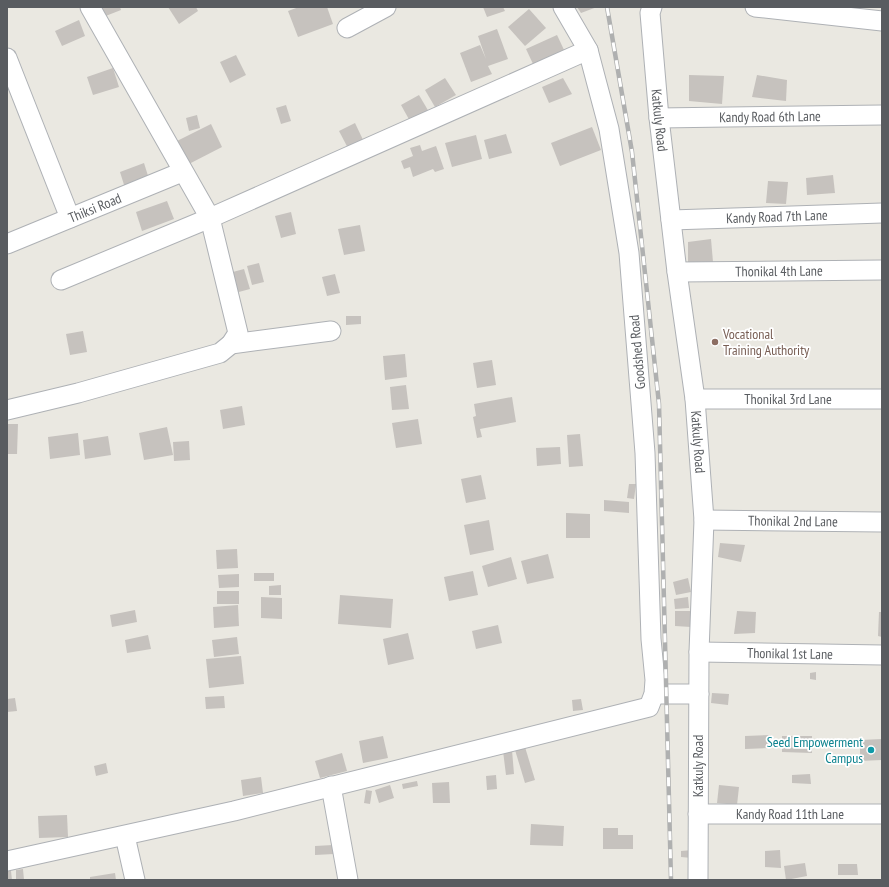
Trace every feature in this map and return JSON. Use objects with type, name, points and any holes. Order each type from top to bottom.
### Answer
[{"type":"street","points":[[7,410],[78,393],[220,353],[231,344],[238,333],[210,218],[182,172],[90,7]]},
{"type":"street","points":[[347,28],[386,7]]},
{"type":"street","name":"Goodshed Road","points":[[563,7],[588,50],[609,129],[629,253],[645,454],[651,701]]},
{"type":"street","name":"Katkuly Road","points":[[652,7],[650,13],[659,118],[677,272],[695,399],[704,520],[699,652],[698,880]]},
{"type":"street","points":[[755,7],[882,21]]},
{"type":"street","points":[[61,280],[210,218],[588,50]]},
{"type":"street","points":[[7,58],[70,218]]},
{"type":"street","name":"Kandy Road 6th Lane","points":[[659,118],[882,115]]},
{"type":"street","name":"Thiksi Road","points":[[7,244],[182,172]]},
{"type":"street","name":"Kandy Road 7th Lane","points":[[671,220],[882,213]]},
{"type":"street","name":"Thonikal 4th Lane","points":[[677,272],[882,270]]},
{"type":"street","points":[[231,344],[331,331]]},
{"type":"street","name":"Thonikal 3rd Lane","points":[[695,399],[882,399]]},
{"type":"street","name":"Thonikal 2nd Lane","points":[[704,520],[882,522]]},
{"type":"street","name":"Thonikal 1st Lane","points":[[699,652],[882,654]]},
{"type":"street","points":[[7,861],[234,811],[651,701],[699,694]]},
{"type":"street","points":[[331,786],[348,880]]},
{"type":"street","name":"Kandy Road 11th Lane","points":[[698,814],[882,814]]},
{"type":"street","points":[[125,836],[135,880]]},
{"type":"building","points":[[94,7],[120,7],[121,10],[98,19]]},
{"type":"building","points":[[168,7],[196,7],[198,11],[179,24]]},
{"type":"building","points":[[299,7],[327,7],[333,24],[298,37],[288,11]]},
{"type":"building","points":[[483,7],[503,7],[505,11],[487,17]]},
{"type":"building","points":[[577,7],[597,7],[581,13]]},
{"type":"building","points":[[529,9],[546,28],[525,46],[508,27]]},
{"type":"building","points":[[79,20],[85,36],[62,46],[55,31]]},
{"type":"building","points":[[497,29],[508,59],[488,66],[492,74],[471,82],[460,53],[480,45],[486,59],[478,36]]},
{"type":"building","points":[[557,35],[565,52],[534,66],[526,49]]},
{"type":"building","points":[[236,55],[246,75],[230,83],[220,62]]},
{"type":"building","points":[[113,68],[119,87],[93,95],[87,77]]},
{"type":"building","points":[[689,75],[724,76],[722,104],[689,101]]},
{"type":"building","points":[[757,75],[787,80],[786,101],[752,97]]},
{"type":"building","points":[[445,78],[456,95],[435,107],[425,90]]},
{"type":"building","points":[[563,78],[572,94],[549,103],[542,87]]},
{"type":"building","points":[[419,95],[429,112],[411,123],[401,105]]},
{"type":"building","points":[[286,105],[291,121],[281,124],[276,108]]},
{"type":"building","points":[[197,115],[200,128],[189,131],[186,118]]},
{"type":"building","points":[[355,123],[365,144],[350,152],[339,131]]},
{"type":"building","points":[[211,124],[222,147],[185,166],[173,143]]},
{"type":"building","points":[[592,127],[601,150],[560,166],[551,143]]},
{"type":"building","points":[[506,134],[512,153],[489,159],[484,140]]},
{"type":"building","points":[[476,135],[482,159],[452,167],[445,143]]},
{"type":"building","points":[[420,145],[422,151],[436,146],[444,169],[435,172],[433,169],[413,177],[410,167],[404,169],[401,161],[413,156],[410,148]]},
{"type":"building","points":[[144,163],[149,179],[125,188],[120,172]]},
{"type":"building","points":[[833,175],[835,193],[807,195],[806,178]]},
{"type":"building","points":[[768,181],[788,182],[786,204],[766,203]]},
{"type":"building","points":[[167,201],[174,219],[142,231],[136,212]]},
{"type":"building","points":[[291,212],[296,234],[281,238],[275,216]]},
{"type":"building","points":[[360,225],[365,251],[344,255],[338,229]]},
{"type":"building","points":[[711,239],[713,262],[688,265],[688,242]]},
{"type":"building","points":[[259,263],[264,282],[252,285],[247,266]]},
{"type":"building","points":[[244,269],[250,289],[235,293],[229,273]]},
{"type":"building","points":[[335,274],[340,293],[327,296],[322,277]]},
{"type":"building","points":[[346,316],[361,316],[361,324],[346,325]]},
{"type":"building","points":[[83,331],[87,352],[70,355],[66,334]]},
{"type":"building","points":[[405,354],[407,377],[385,380],[383,356]]},
{"type":"building","points":[[492,360],[496,385],[477,388],[473,363]]},
{"type":"building","points":[[406,385],[409,409],[392,410],[390,387]]},
{"type":"building","points":[[512,397],[516,422],[480,429],[482,437],[477,438],[473,417],[476,416],[474,404]]},
{"type":"building","points":[[242,406],[245,425],[223,429],[220,410]]},
{"type":"building","points":[[418,419],[422,444],[396,448],[392,423]]},
{"type":"building","points":[[7,424],[18,424],[17,454],[7,454]]},
{"type":"building","points":[[167,427],[173,455],[144,460],[139,433]]},
{"type":"building","points":[[78,433],[80,455],[50,459],[48,437]]},
{"type":"building","points":[[580,434],[583,466],[569,467],[567,435]]},
{"type":"building","points":[[108,436],[111,455],[85,459],[83,440]]},
{"type":"building","points":[[189,441],[190,460],[174,461],[173,442]]},
{"type":"building","points":[[560,447],[561,464],[537,466],[536,448]]},
{"type":"building","points":[[481,475],[486,499],[466,503],[461,479]]},
{"type":"building","points":[[629,484],[636,484],[634,499],[627,498]]},
{"type":"building","points":[[604,500],[629,502],[629,513],[604,511]]},
{"type":"building","points":[[566,513],[590,514],[590,538],[566,538]]},
{"type":"building","points":[[489,520],[494,550],[470,555],[464,525]]},
{"type":"building","points":[[720,543],[745,545],[741,562],[718,557]]},
{"type":"building","points":[[237,549],[238,568],[217,569],[216,550]]},
{"type":"building","points":[[548,554],[554,578],[527,584],[521,561]]},
{"type":"building","points":[[511,557],[517,579],[488,587],[482,566]]},
{"type":"building","points":[[473,571],[478,595],[449,601],[444,577]]},
{"type":"building","points":[[254,573],[274,573],[274,581],[254,581]]},
{"type":"building","points":[[239,574],[239,587],[219,588],[218,575]]},
{"type":"building","points":[[688,578],[691,592],[676,595],[673,582]]},
{"type":"building","points":[[281,585],[281,595],[269,595],[269,586]]},
{"type":"building","points":[[217,591],[239,591],[239,604],[217,604]]},
{"type":"building","points":[[340,595],[393,599],[391,628],[338,624]]},
{"type":"building","points":[[261,597],[282,598],[282,619],[261,618]]},
{"type":"building","points":[[688,597],[689,608],[675,609],[674,599]]},
{"type":"building","points":[[238,605],[239,626],[214,628],[213,607]]},
{"type":"building","points":[[135,610],[137,622],[112,627],[110,615]]},
{"type":"building","points":[[675,611],[691,611],[691,627],[675,626]]},
{"type":"building","points":[[737,611],[756,612],[755,633],[734,634]]},
{"type":"building","points":[[879,612],[882,612],[882,637],[878,636]]},
{"type":"building","points":[[498,625],[502,643],[476,649],[472,631]]},
{"type":"building","points":[[408,633],[414,659],[388,665],[383,639]]},
{"type":"building","points":[[148,635],[151,649],[127,653],[125,640]]},
{"type":"building","points":[[237,637],[239,654],[214,657],[212,640]]},
{"type":"building","points":[[241,656],[244,684],[209,688],[206,659]]},
{"type":"building","points":[[816,672],[816,680],[810,679],[810,673]]},
{"type":"building","points":[[712,693],[729,694],[728,705],[711,703]]},
{"type":"building","points":[[224,696],[225,708],[206,709],[205,697]]},
{"type":"building","points":[[15,698],[17,711],[7,712],[7,699]]},
{"type":"building","points":[[581,699],[583,710],[573,711],[572,700]]},
{"type":"building","points":[[771,735],[771,748],[745,749],[745,736]]},
{"type":"building","points":[[383,736],[388,758],[363,763],[359,741]]},
{"type":"building","points":[[782,736],[812,736],[812,753],[782,752]]},
{"type":"building","name":"Seed Empowerment Campus","points":[[882,739],[882,760],[860,761],[860,740]]},
{"type":"building","points":[[525,747],[535,780],[525,783],[515,750]]},
{"type":"building","points":[[512,750],[514,774],[506,775],[503,751]]},
{"type":"building","points":[[342,753],[347,771],[320,778],[315,761]]},
{"type":"building","points":[[106,763],[108,773],[96,776],[94,766]]},
{"type":"building","points":[[810,774],[811,784],[792,783],[792,775]]},
{"type":"building","points":[[496,775],[497,789],[487,790],[486,776]]},
{"type":"building","points":[[261,777],[263,793],[243,796],[241,780]]},
{"type":"building","points":[[417,781],[418,786],[403,789],[402,784]]},
{"type":"building","points":[[449,782],[450,803],[433,803],[432,783]]},
{"type":"building","points":[[390,785],[394,798],[379,803],[375,790]]},
{"type":"building","points":[[719,785],[739,787],[737,805],[717,803]]},
{"type":"building","points":[[366,790],[372,791],[370,804],[364,803]]},
{"type":"building","points":[[67,815],[68,837],[39,838],[38,816]]},
{"type":"building","points":[[531,824],[564,826],[563,846],[530,845]]},
{"type":"building","points":[[603,828],[618,828],[618,835],[633,835],[633,849],[603,849]]},
{"type":"building","points":[[333,845],[334,854],[315,855],[315,846]]},
{"type":"building","points":[[693,850],[692,858],[681,857],[681,851]]},
{"type":"building","points":[[780,850],[781,868],[765,867],[765,851]]},
{"type":"building","points":[[805,863],[807,876],[786,880],[784,866]]},
{"type":"building","points":[[838,864],[857,864],[858,875],[838,875]]},
{"type":"building","points":[[23,869],[24,880],[16,880],[16,870]]},
{"type":"building","points":[[7,871],[11,871],[12,880],[7,880]]},
{"type":"building","points":[[115,873],[116,880],[90,880],[90,877]]},
{"type":"railway","points":[[607,7],[632,152],[659,404],[671,880]]},
{"type":"place","name":"Vocational Training Authority","points":[[715,342]]},
{"type":"place","name":"Seed Empowerment Campus","points":[[871,750]]}]
